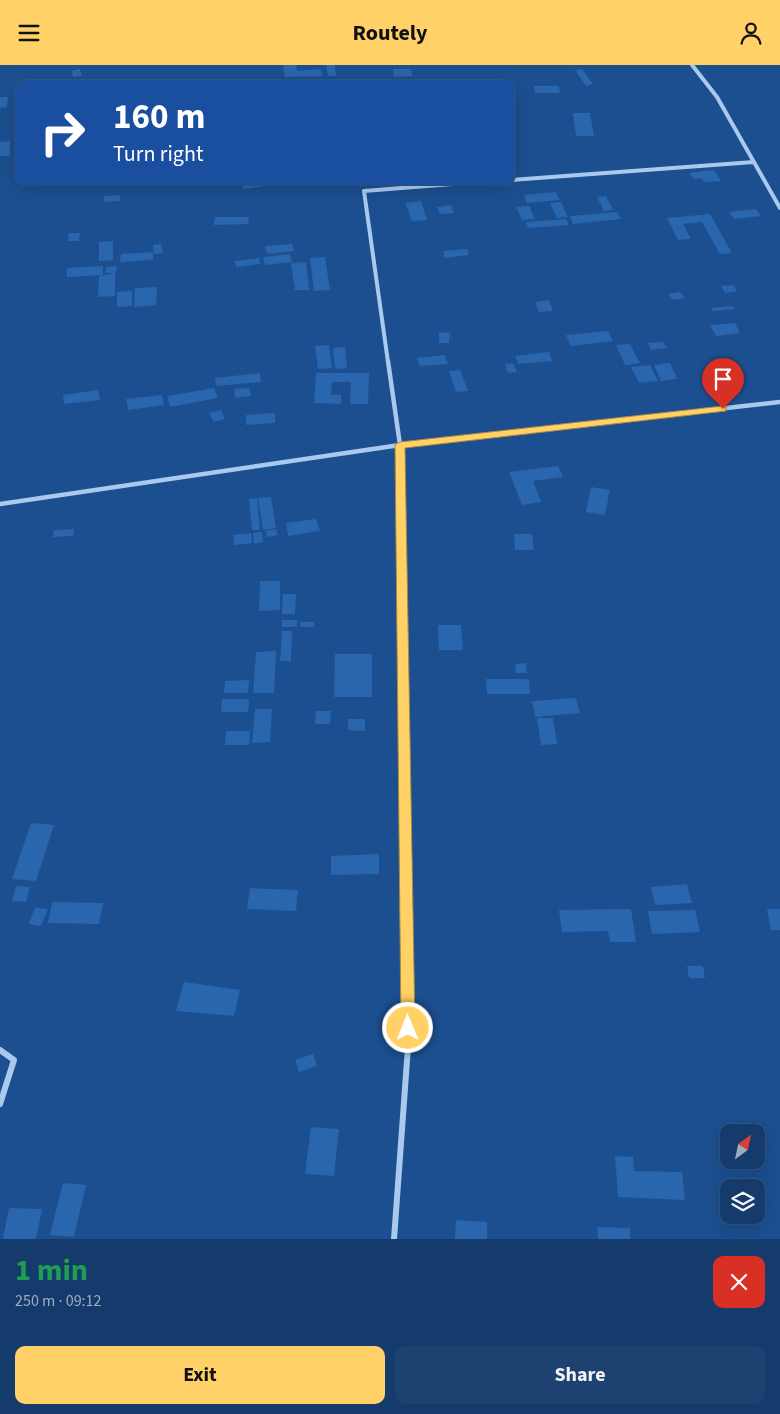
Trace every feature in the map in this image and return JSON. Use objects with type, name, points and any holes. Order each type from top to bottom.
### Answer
[{"type":"street","points":[[692,65],[717,97],[780,208]]},
{"type":"street","points":[[515,180],[754,162]]},
{"type":"street","points":[[394,1239],[408,1047],[400,445],[364,191],[440,185]]},
{"type":"street","points":[[0,504],[400,445],[780,402]]},
{"type":"street","points":[[0,1050],[14,1060],[0,1104]]},
{"type":"building","points":[[283,65],[296,65],[297,71],[321,69],[322,76],[285,77]]},
{"type":"building","points":[[326,65],[335,65],[336,76],[328,76]]},
{"type":"building","points":[[80,69],[82,76],[73,77],[72,71]]},
{"type":"building","points":[[393,69],[411,69],[413,76],[394,77]]},
{"type":"building","points":[[582,69],[593,84],[586,86],[575,70]]},
{"type":"building","points":[[534,86],[559,86],[560,93],[535,93]]},
{"type":"building","points":[[0,97],[8,97],[7,107],[0,108]]},
{"type":"building","points":[[573,113],[590,113],[594,136],[576,136]]},
{"type":"building","points":[[10,141],[10,156],[0,156],[0,142]]},
{"type":"building","points":[[714,170],[721,181],[704,182],[702,178],[694,179],[689,173]]},
{"type":"building","points":[[218,185],[234,185],[234,186]]},
{"type":"building","points":[[242,185],[270,185],[243,189]]},
{"type":"building","points":[[556,192],[560,200],[527,203],[524,195]]},
{"type":"building","points":[[120,195],[120,201],[104,202],[104,196]]},
{"type":"building","points":[[606,196],[613,210],[604,211],[597,197]]},
{"type":"building","points":[[421,201],[427,220],[412,221],[405,203]]},
{"type":"building","points":[[561,202],[568,217],[557,218],[550,203]]},
{"type":"building","points":[[451,205],[454,213],[440,214],[437,207]]},
{"type":"building","points":[[529,206],[535,219],[522,220],[516,207]]},
{"type":"building","points":[[756,209],[761,216],[734,219],[729,212]]},
{"type":"building","points":[[617,212],[621,219],[573,224],[570,216]]},
{"type":"building","points":[[710,214],[732,253],[720,254],[702,222],[683,224],[691,239],[678,240],[667,218]]},
{"type":"building","points":[[215,217],[249,217],[248,224],[214,225]]},
{"type":"building","points":[[566,219],[569,225],[528,228],[526,222]]},
{"type":"building","points":[[69,233],[80,233],[79,241],[68,241]]},
{"type":"building","points":[[113,241],[113,260],[99,261],[99,242]]},
{"type":"building","points":[[161,244],[163,253],[154,254],[153,245]]},
{"type":"building","points":[[292,244],[294,251],[267,254],[265,246]]},
{"type":"building","points":[[467,249],[469,255],[445,258],[443,251]]},
{"type":"building","points":[[153,252],[153,260],[120,262],[121,254]]},
{"type":"building","points":[[290,254],[292,262],[265,265],[263,257]]},
{"type":"building","points":[[325,257],[330,290],[314,291],[310,258]]},
{"type":"building","points":[[259,258],[260,264],[236,267],[235,261]]},
{"type":"building","points":[[306,262],[309,290],[295,290],[291,263]]},
{"type":"building","points":[[103,266],[103,275],[67,277],[67,268]]},
{"type":"building","points":[[117,266],[116,273],[105,273],[106,267]]},
{"type":"building","points":[[115,273],[115,296],[98,297],[99,276]]},
{"type":"building","points":[[733,285],[737,291],[725,293],[721,286]]},
{"type":"building","points":[[157,287],[156,305],[134,307],[135,288]]},
{"type":"building","points":[[132,291],[132,306],[117,307],[117,292]]},
{"type":"building","points":[[680,292],[685,298],[673,300],[668,294]]},
{"type":"building","points":[[549,300],[553,311],[539,312],[535,302]]},
{"type":"building","points":[[733,306],[735,309],[712,311],[711,308]]},
{"type":"building","points":[[735,323],[740,333],[716,336],[710,325]]},
{"type":"building","points":[[608,331],[613,341],[571,346],[566,335]]},
{"type":"building","points":[[439,332],[450,333],[449,343],[439,343]]},
{"type":"building","points":[[663,342],[667,348],[651,350],[648,343]]},
{"type":"building","points":[[630,344],[640,363],[625,365],[616,345]]},
{"type":"building","points":[[329,345],[332,368],[318,369],[315,346]]},
{"type":"building","points":[[345,347],[347,368],[335,369],[333,348]]},
{"type":"building","points":[[549,352],[552,361],[518,364],[515,356]]},
{"type":"building","points":[[445,355],[448,364],[420,366],[417,358]]},
{"type":"building","points":[[513,363],[517,372],[508,373],[505,364]]},
{"type":"building","points":[[670,363],[677,379],[661,381],[654,365]]},
{"type":"building","points":[[650,365],[658,381],[639,383],[631,367]]},
{"type":"building","points":[[460,370],[468,391],[456,392],[449,371]]},
{"type":"building","points":[[260,373],[261,382],[216,386],[215,378]]},
{"type":"building","points":[[316,373],[369,373],[368,404],[350,404],[351,382],[332,382],[331,395],[341,395],[341,404],[314,403]]},
{"type":"building","points":[[214,388],[218,398],[170,407],[167,396]]},
{"type":"building","points":[[249,388],[251,396],[235,398],[234,389]]},
{"type":"building","points":[[98,390],[100,400],[64,404],[63,395]]},
{"type":"building","points":[[162,395],[164,405],[128,410],[126,399]]},
{"type":"building","points":[[221,410],[225,419],[214,422],[209,413]]},
{"type":"building","points":[[275,413],[275,423],[246,425],[246,415]]},
{"type":"building","points":[[558,466],[563,477],[533,481],[541,502],[522,505],[509,472]]},
{"type":"building","points":[[591,487],[610,490],[605,515],[586,512]]},
{"type":"building","points":[[271,497],[276,528],[263,530],[258,498]]},
{"type":"building","points":[[257,498],[260,530],[252,530],[249,499]]},
{"type":"building","points":[[316,519],[320,531],[288,536],[286,523]]},
{"type":"building","points":[[74,529],[73,536],[53,537],[54,530]]},
{"type":"building","points":[[276,529],[278,535],[268,537],[265,531]]},
{"type":"building","points":[[262,532],[263,542],[254,544],[253,533]]},
{"type":"building","points":[[251,533],[252,543],[234,545],[233,535]]},
{"type":"building","points":[[514,534],[532,534],[534,550],[515,550]]},
{"type":"building","points":[[260,581],[280,581],[280,610],[259,611]]},
{"type":"building","points":[[283,594],[296,594],[295,614],[282,614]]},
{"type":"building","points":[[282,620],[297,620],[297,627],[282,627]]},
{"type":"building","points":[[300,622],[314,622],[314,627],[300,627]]},
{"type":"building","points":[[438,625],[461,625],[463,650],[439,650]]},
{"type":"building","points":[[282,631],[292,631],[291,661],[280,661]]},
{"type":"building","points":[[276,651],[274,693],[253,693],[256,652]]},
{"type":"building","points":[[335,654],[372,654],[372,697],[334,697]]},
{"type":"building","points":[[526,663],[527,673],[516,673],[515,664]]},
{"type":"building","points":[[486,679],[529,679],[530,694],[487,694]]},
{"type":"building","points":[[249,680],[248,693],[224,693],[225,681]]},
{"type":"building","points":[[576,698],[580,713],[535,717],[532,701]]},
{"type":"building","points":[[222,699],[249,699],[248,712],[221,712]]},
{"type":"building","points":[[255,709],[272,709],[270,742],[252,743]]},
{"type":"building","points":[[316,711],[331,711],[330,724],[315,724]]},
{"type":"building","points":[[537,718],[553,718],[557,744],[541,745]]},
{"type":"building","points":[[348,719],[365,719],[365,731],[348,730]]},
{"type":"building","points":[[226,731],[250,731],[249,745],[225,745]]},
{"type":"building","points":[[31,823],[54,825],[36,881],[12,879]]},
{"type":"building","points":[[379,854],[379,874],[331,875],[331,856]]},
{"type":"building","points":[[687,884],[692,903],[655,905],[651,887]]},
{"type":"building","points":[[16,886],[30,887],[26,902],[12,901]]},
{"type":"building","points":[[250,888],[298,890],[296,911],[247,909]]},
{"type":"building","points":[[52,902],[103,903],[99,924],[48,923]]},
{"type":"building","points":[[35,907],[48,909],[41,926],[29,924]]},
{"type":"building","points":[[631,909],[636,942],[610,942],[608,931],[562,932],[559,910]]},
{"type":"building","points":[[767,909],[780,909],[780,930],[771,930]]},
{"type":"building","points":[[695,910],[700,932],[652,934],[648,911]]},
{"type":"building","points":[[687,966],[703,966],[705,978],[689,978]]},
{"type":"building","points":[[184,982],[240,990],[234,1016],[176,1011]]},
{"type":"building","points":[[313,1054],[317,1066],[299,1072],[295,1060]]},
{"type":"building","points":[[311,1127],[339,1129],[334,1176],[305,1174]]},
{"type":"building","points":[[615,1156],[633,1157],[634,1171],[682,1172],[685,1200],[618,1197]]},
{"type":"building","points":[[63,1183],[86,1185],[74,1237],[50,1235]]},
{"type":"building","points":[[9,1208],[42,1209],[36,1239],[3,1239]]},
{"type":"building","points":[[456,1220],[487,1222],[487,1239],[455,1239]]},
{"type":"building","points":[[597,1227],[630,1228],[630,1239],[598,1239]]},
{"type":"route","points":[[408,1028],[400,445],[723,409]]}]
